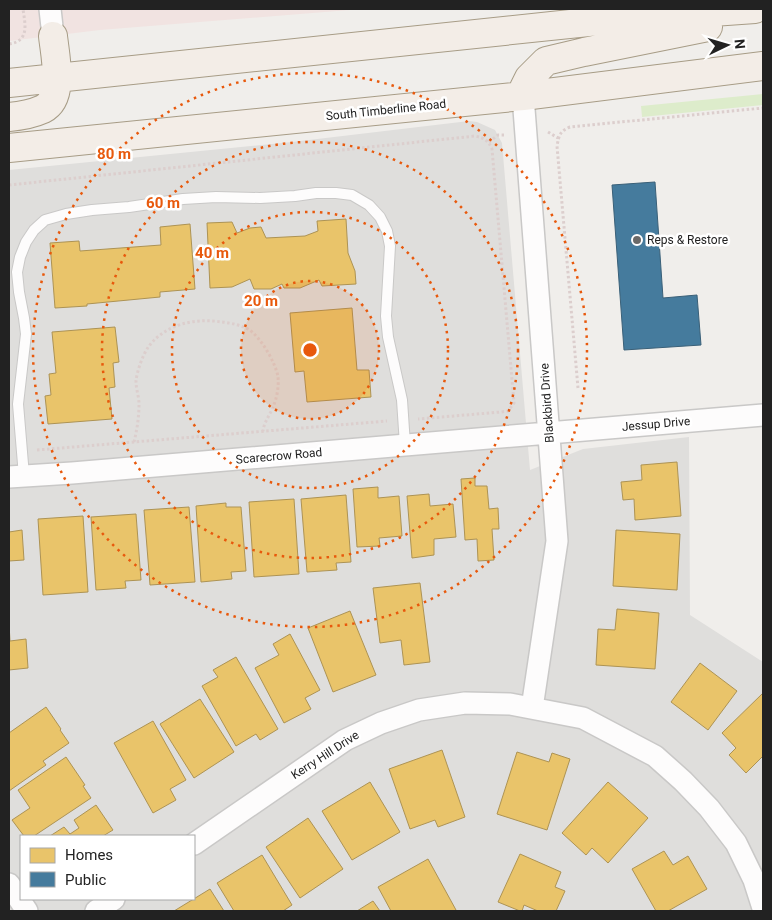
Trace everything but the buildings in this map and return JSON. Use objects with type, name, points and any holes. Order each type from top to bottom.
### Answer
[{"type":"main road","points":[[9,83],[627,18],[755,9]]},
{"type":"main road","points":[[523,96],[524,88],[529,78],[546,61],[763,16]]},
{"type":"main road","points":[[9,117],[25,115],[45,108],[53,100],[57,78],[53,36]]},
{"type":"main road","name":"South Timberline Road","points":[[9,148],[523,96],[763,66]]},
{"type":"street","points":[[50,9],[53,36]]},
{"type":"street","name":"Blackbird Drive","points":[[523,96],[558,541],[532,708]]},
{"type":"street","name":"Jessup Drive","points":[[550,433],[763,415]]},
{"type":"street","name":"Scarecrow Road","points":[[17,477],[550,433]]},
{"type":"street","name":"Kerry Hill Drive","points":[[195,843],[345,740],[381,723],[419,710],[465,703],[510,704],[583,718],[655,756],[709,808],[736,843],[754,880],[763,908]]},
{"type":"street","points":[[9,884],[27,911]]},
{"type":"street","points":[[96,911],[112,900]]},
{"type":"lane","points":[[17,477],[18,404],[26,334],[17,272],[26,242],[34,230],[45,220],[66,214],[183,199],[216,197],[260,198],[336,193],[352,195],[369,205],[380,217],[387,231],[390,246],[386,316],[388,338],[402,400],[405,445]]},
{"type":"path","points":[[9,44],[15,43],[23,37],[25,29],[23,9]]},
{"type":"path","points":[[578,388],[557,146],[562,130],[570,127],[763,108]]},
{"type":"path","points":[[548,132],[558,138]]},
{"type":"path","points":[[489,142],[498,135]]},
{"type":"path","points":[[9,185],[475,136],[484,138],[489,142],[492,149],[514,403],[508,411],[415,419]]},
{"type":"path","points":[[134,442],[139,403],[136,382],[141,363],[149,346],[163,332],[191,321],[209,320],[228,323],[250,330],[271,357],[278,376],[277,392],[274,405],[263,431]]},
{"type":"path","points":[[38,450],[388,421]]},
{"type":"shaded area","points":[[9,9],[362,9],[100,30],[9,41]]},
{"type":"shaded area","points":[[469,121],[477,122],[495,130],[502,143],[530,470],[583,449],[689,437],[690,615],[763,662],[763,911],[9,911],[9,170],[292,142]]},
{"type":"green space","points":[[763,94],[763,105],[642,117],[641,106]]},
{"type":"place","name":"Reps & Restore","points":[[637,240]]}]
